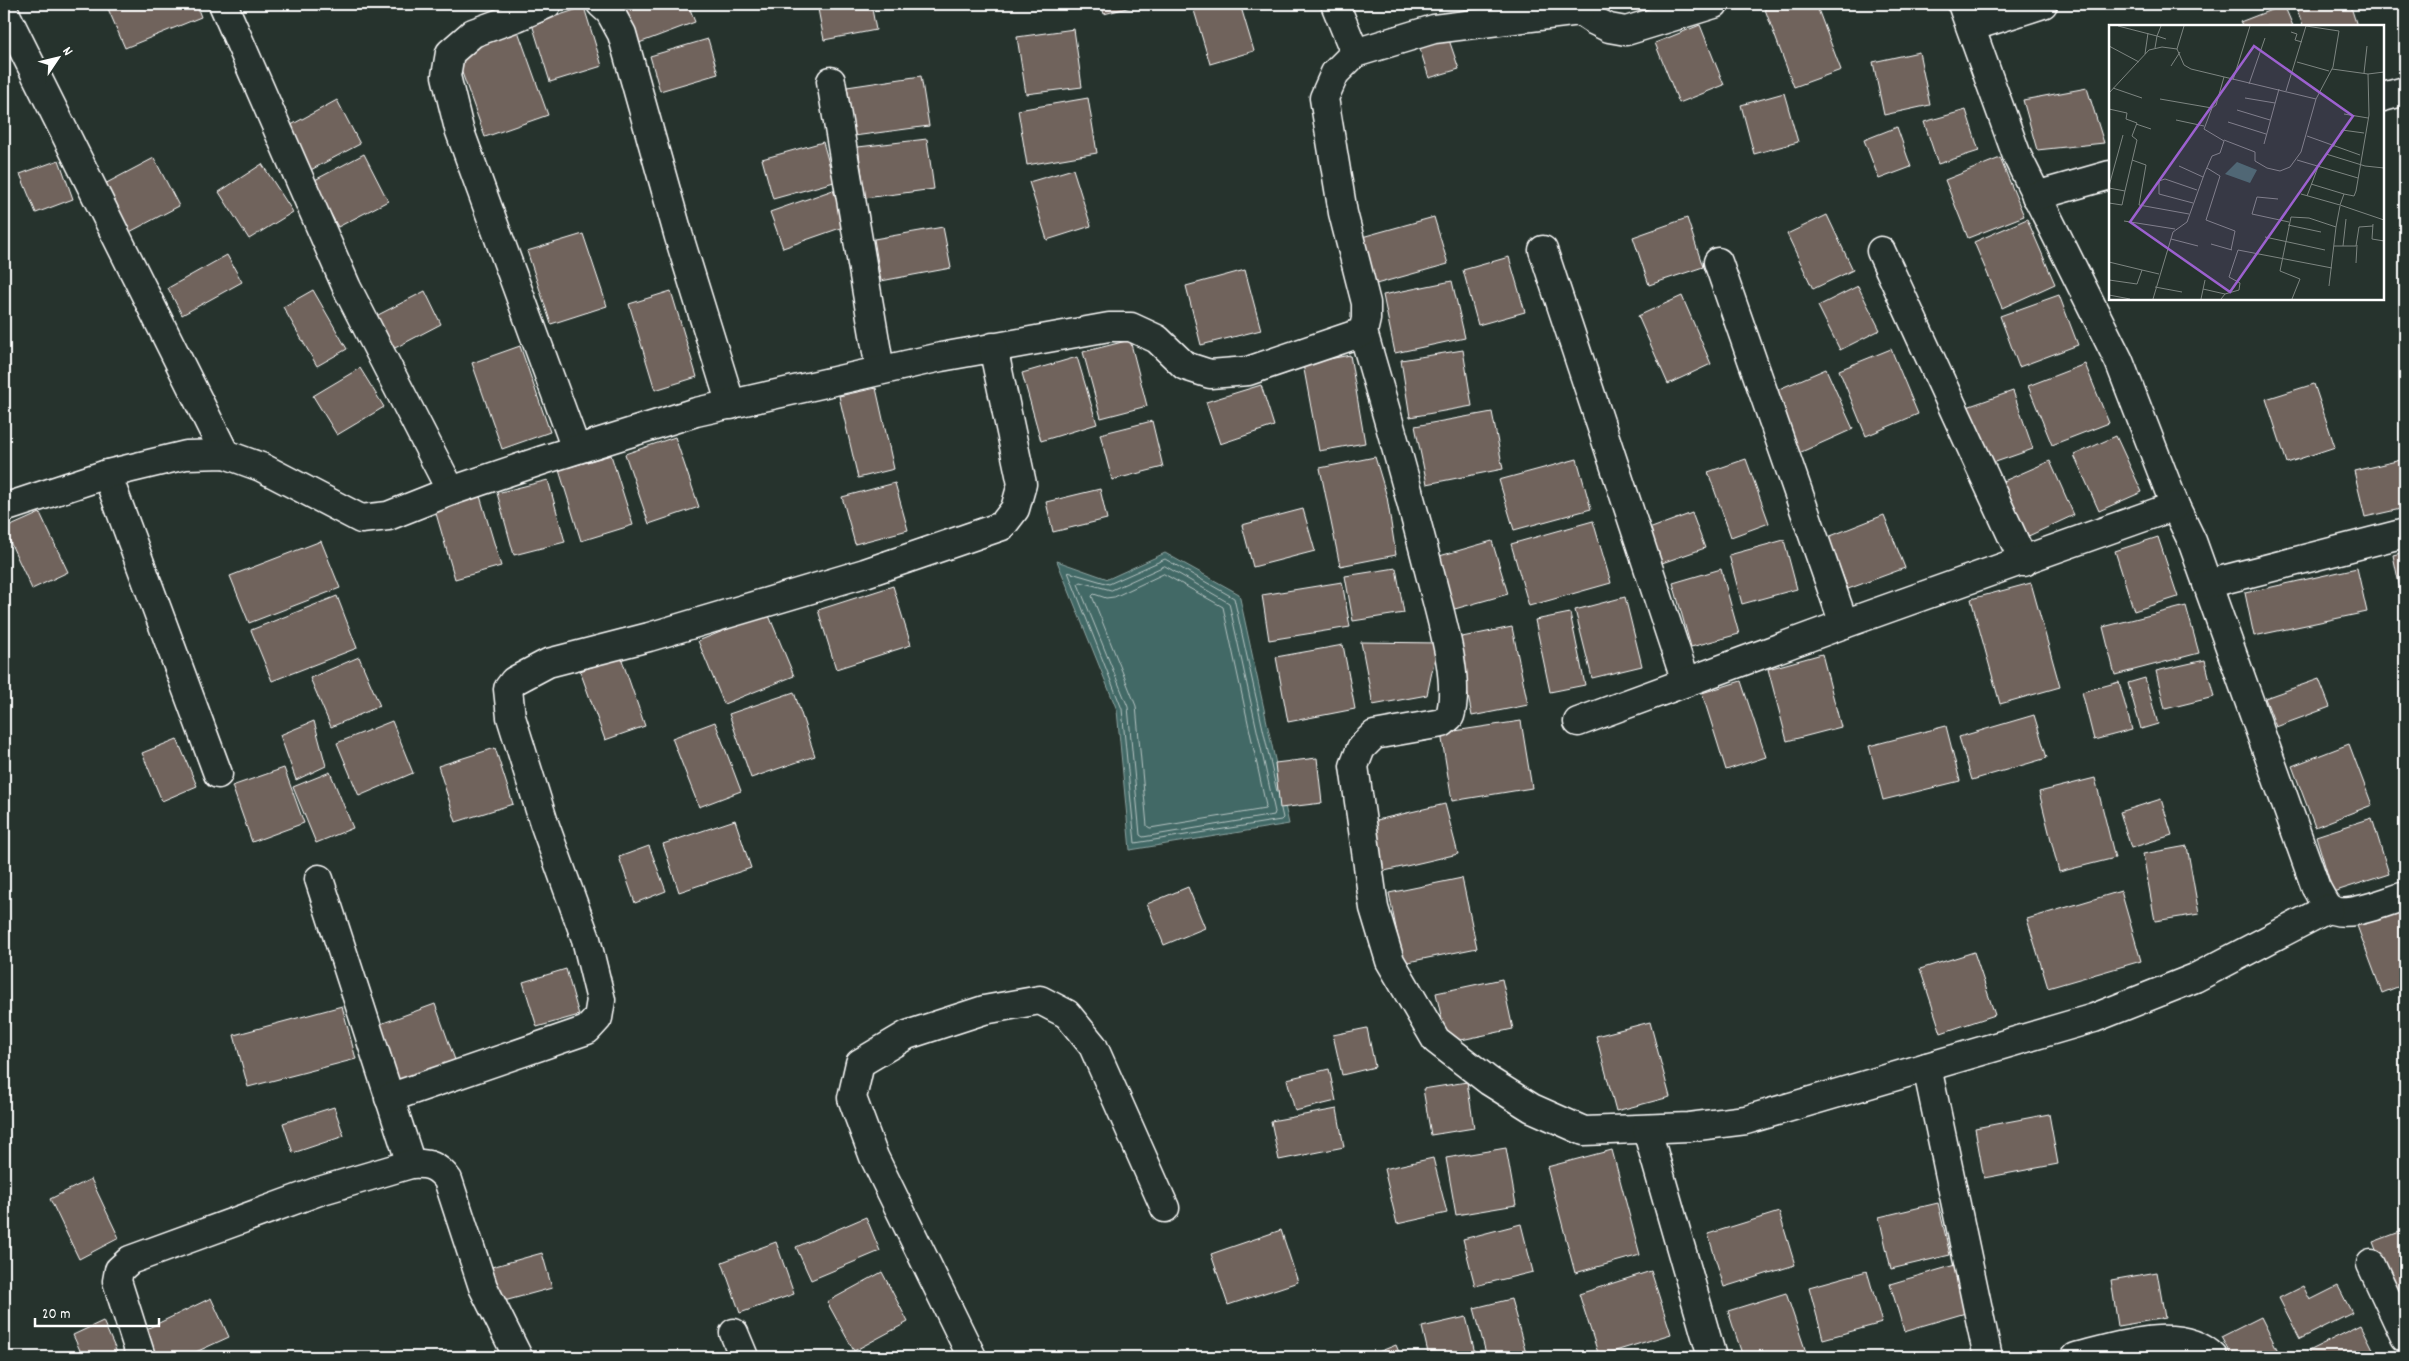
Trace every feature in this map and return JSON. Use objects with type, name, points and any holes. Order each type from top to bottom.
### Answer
[{"type":"street","points":[[223,4],[347,288],[451,491]]},
{"type":"street","points":[[547,4],[473,33],[450,53],[446,76],[459,128],[576,449]]},
{"type":"street","points":[[601,4],[610,12],[622,34],[679,237],[731,404]]},
{"type":"street","points":[[1335,4],[1355,53]]},
{"type":"street","points":[[1714,4],[1626,31],[1609,28],[1578,7],[1434,29],[1355,53],[1335,73],[1324,98],[1342,213],[1366,303],[1366,319],[1363,332],[1409,491],[1446,641],[1453,693],[1450,716],[1442,723],[1374,735],[1361,748],[1354,766],[1374,908],[1390,961],[1436,1040],[1489,1081],[1532,1108],[1584,1130],[1647,1130],[1746,1120],[2094,1018],[2195,978],[2329,908]]},
{"type":"street","points":[[2043,4],[1966,16],[2017,156],[2119,362],[2175,506],[2192,541],[2316,888],[2329,908],[2339,912],[2352,912],[2405,896]]},
{"type":"street","points":[[4,11],[225,454]]},
{"type":"street","points":[[831,81],[880,370]]},
{"type":"street","points":[[2384,97],[2405,91]]},
{"type":"street","points":[[2036,196],[2109,175]]},
{"type":"street","points":[[1543,250],[1686,682]]},
{"type":"street","points":[[1881,251],[2024,562]]},
{"type":"street","points":[[1718,262],[1844,624]]},
{"type":"street","points":[[4,508],[107,474],[186,455],[225,454],[261,467],[361,518],[388,516],[451,491],[576,449],[696,412],[880,370],[993,347],[1109,327],[1131,327],[1157,339],[1185,366],[1210,374],[1248,371],[1363,332]]},
{"type":"street","points":[[389,1098],[587,1030],[598,1018],[601,1000],[586,939],[544,823],[510,717],[508,689],[514,681],[548,663],[649,636],[865,573],[1002,526],[1015,509],[1022,484],[993,347]]},
{"type":"street","points":[[107,474],[218,774]]},
{"type":"street","points":[[1578,722],[1844,624],[2024,562],[2175,506]]},
{"type":"street","points":[[2207,584],[2405,533]]},
{"type":"street","points":[[319,879],[411,1164]]},
{"type":"street","points":[[972,1357],[874,1158],[852,1098],[860,1063],[906,1035],[984,1010],[1040,1000],[1067,1014],[1093,1046],[1165,1208]]},
{"type":"street","points":[[1927,1067],[1988,1357]]},
{"type":"street","points":[[1647,1130],[1712,1357]]},
{"type":"street","points":[[141,1357],[117,1281],[119,1270],[130,1260],[319,1191],[411,1164],[425,1163],[440,1168],[448,1180],[482,1287],[518,1357]]},
{"type":"street","points":[[2371,1264],[2405,1337]]},
{"type":"street","points":[[2076,1357],[2131,1343],[2174,1339],[2208,1352],[2213,1357]]},
{"type":"water","points":[[1165,553],[1239,594],[1289,824],[1130,850],[1117,710],[1057,561],[1108,579]]},
{"type":"building","points":[[106,4],[196,4],[201,17],[125,48]]},
{"type":"building","points":[[624,4],[688,4],[695,22],[639,43]]},
{"type":"building","points":[[817,4],[871,4],[876,30],[824,40]]},
{"type":"building","points":[[1101,4],[1142,4],[1104,14]]},
{"type":"building","points":[[1204,4],[1240,4],[1254,51],[1210,64],[1193,7]]},
{"type":"building","points":[[1763,4],[1816,4],[1841,70],[1794,87]]},
{"type":"building","points":[[2295,4],[2350,4],[2357,25],[2303,25]]},
{"type":"building","points":[[2284,5],[2293,25],[2242,25],[2240,22]]},
{"type":"building","points":[[584,7],[602,66],[550,82],[532,24]]},
{"type":"building","points":[[1700,25],[1724,85],[1679,103],[1655,43]]},
{"type":"building","points":[[1074,29],[1082,87],[1026,94],[1017,37]]},
{"type":"building","points":[[518,31],[548,115],[485,137],[455,53]]},
{"type":"building","points":[[1448,37],[1459,69],[1429,78],[1419,46]]},
{"type":"building","points":[[708,39],[718,74],[660,91],[650,56]]},
{"type":"building","points":[[1919,52],[1930,105],[1884,115],[1873,62]]},
{"type":"building","points":[[921,76],[929,126],[854,136],[847,87]]},
{"type":"building","points":[[2087,88],[2104,143],[2037,150],[2023,100]]},
{"type":"building","points":[[1784,93],[1798,142],[1754,154],[1741,105]]},
{"type":"building","points":[[1088,98],[1097,153],[1027,165],[1018,110]]},
{"type":"building","points":[[337,100],[360,144],[305,173],[282,130]]},
{"type":"building","points":[[1966,110],[1979,151],[1938,164],[1924,122]]},
{"type":"building","points":[[1897,127],[1911,167],[1879,179],[1864,140]]},
{"type":"building","points":[[927,139],[934,189],[865,198],[858,147]]},
{"type":"building","points":[[823,142],[834,182],[773,199],[762,159]]},
{"type":"building","points":[[364,154],[388,201],[338,227],[313,181]]},
{"type":"building","points":[[154,158],[179,206],[122,236],[97,188]]},
{"type":"building","points":[[2000,158],[2024,216],[1968,238],[1945,180]]},
{"type":"building","points":[[59,160],[73,199],[36,213],[20,174]]},
{"type":"building","points":[[262,164],[293,212],[249,239],[219,192]]},
{"type":"building","points":[[1073,169],[1091,226],[1047,240],[1029,182]]},
{"type":"building","points":[[833,190],[846,226],[783,248],[770,212]]},
{"type":"building","points":[[1827,215],[1853,270],[1813,289],[1787,234]]},
{"type":"building","points":[[1434,217],[1448,264],[1376,284],[1362,237]]},
{"type":"building","points":[[1687,218],[1703,267],[1649,285],[1633,237]]},
{"type":"building","points":[[2027,219],[2055,284],[2002,308],[1974,242]]},
{"type":"building","points":[[943,227],[951,268],[881,281],[874,239]]},
{"type":"building","points":[[583,234],[607,306],[551,324],[527,251]]},
{"type":"building","points":[[227,255],[242,282],[182,315],[168,288]]},
{"type":"building","points":[[1509,257],[1525,312],[1478,325],[1463,270]]},
{"type":"building","points":[[1245,270],[1261,330],[1201,345],[1186,286]]},
{"type":"building","points":[[1452,281],[1465,338],[1395,353],[1383,295]]},
{"type":"building","points":[[1858,286],[1880,330],[1840,350],[1818,306]]},
{"type":"building","points":[[313,290],[347,349],[317,366],[283,307]]},
{"type":"building","points":[[425,291],[441,324],[393,349],[376,316]]},
{"type":"building","points":[[671,291],[697,377],[655,390],[629,304]]},
{"type":"building","points":[[2059,295],[2078,345],[2019,367],[2000,316]]},
{"type":"building","points":[[1682,296],[1711,364],[1668,384],[1638,316]]},
{"type":"building","points":[[1130,340],[1147,406],[1101,418],[1083,352]]},
{"type":"building","points":[[520,346],[550,432],[502,449],[472,363]]},
{"type":"building","points":[[1891,349],[1918,414],[1866,436],[1839,370]]},
{"type":"building","points":[[1463,350],[1472,406],[1410,417],[1401,360]]},
{"type":"building","points":[[1350,355],[1365,443],[1319,451],[1303,364]]},
{"type":"building","points":[[1077,357],[1097,424],[1041,441],[1022,373]]},
{"type":"building","points":[[2085,364],[2109,423],[2052,445],[2028,386]]},
{"type":"building","points":[[360,368],[384,407],[337,435],[313,396]]},
{"type":"building","points":[[1826,369],[1853,429],[1799,453],[1772,392]]},
{"type":"building","points":[[2314,384],[2335,447],[2287,463],[2266,399]]},
{"type":"building","points":[[1261,385],[1274,426],[1220,444],[1206,402]]},
{"type":"building","points":[[876,388],[894,469],[858,478],[839,396]]},
{"type":"building","points":[[2013,391],[2033,449],[1987,465],[1967,407]]},
{"type":"building","points":[[1492,412],[1503,469],[1427,484],[1415,426]]},
{"type":"building","points":[[1152,421],[1163,467],[1112,480],[1100,434]]},
{"type":"building","points":[[2116,436],[2142,492],[2099,511],[2074,455]]},
{"type":"building","points":[[675,437],[699,507],[649,524],[625,454]]},
{"type":"building","points":[[611,455],[633,525],[581,541],[559,470]]},
{"type":"building","points":[[1375,457],[1387,497],[1396,555],[1340,566],[1320,468]]},
{"type":"building","points":[[1577,459],[1591,509],[1514,530],[1499,480]]},
{"type":"building","points":[[1746,459],[1769,523],[1731,537],[1708,472]]},
{"type":"building","points":[[2405,459],[2405,508],[2365,517],[2354,471]]},
{"type":"building","points":[[2050,461],[2074,515],[2022,539],[1997,484]]},
{"type":"building","points":[[548,480],[565,542],[514,555],[497,493]]},
{"type":"building","points":[[895,483],[908,530],[855,544],[842,497]]},
{"type":"building","points":[[1100,489],[1107,519],[1053,532],[1046,502]]},
{"type":"building","points":[[480,496],[501,566],[455,579],[435,510]]},
{"type":"building","points":[[1303,509],[1315,551],[1253,567],[1242,525]]},
{"type":"building","points":[[40,513],[68,572],[32,589],[4,529]]},
{"type":"building","points":[[1692,513],[1705,548],[1662,563],[1649,529]]},
{"type":"building","points":[[1884,515],[1905,568],[1848,589],[1828,537]]},
{"type":"building","points":[[1593,521],[1611,583],[1529,606],[1511,544]]},
{"type":"building","points":[[2158,537],[2178,597],[2134,611],[2115,551]]},
{"type":"building","points":[[1784,540],[1797,589],[1742,604],[1729,555]]},
{"type":"building","points":[[321,541],[340,588],[249,623],[230,576]]},
{"type":"building","points":[[1492,541],[1508,594],[1444,612],[1429,559]]},
{"type":"building","points":[[2405,552],[2405,613],[2393,555]]},
{"type":"building","points":[[1396,568],[1404,613],[1353,621],[1345,576]]},
{"type":"building","points":[[2357,568],[2367,612],[2254,636],[2245,593]]},
{"type":"building","points":[[1721,569],[1739,634],[1691,647],[1673,583]]},
{"type":"building","points":[[1342,582],[1350,627],[1269,640],[1262,595]]},
{"type":"building","points":[[2031,583],[2060,687],[2000,704],[1971,599]]},
{"type":"building","points":[[893,586],[911,645],[836,669],[818,610]]},
{"type":"building","points":[[337,596],[357,648],[272,681],[251,630]]},
{"type":"building","points":[[1625,597],[1642,666],[1592,678],[1575,610]]},
{"type":"building","points":[[2186,606],[2199,653],[2115,675],[2103,627]]},
{"type":"building","points":[[768,613],[794,676],[724,704],[698,641]]},
{"type":"building","points":[[1570,613],[1585,685],[1550,692],[1535,620]]},
{"type":"building","points":[[1512,627],[1528,705],[1472,716],[1457,638]]},
{"type":"building","points":[[1361,642],[1438,643],[1427,695],[1373,705]]},
{"type":"building","points":[[1343,645],[1355,709],[1288,722],[1276,657]]},
{"type":"building","points":[[1822,654],[1841,727],[1787,741],[1768,669]]},
{"type":"building","points":[[359,657],[380,706],[331,727],[310,678]]},
{"type":"building","points":[[621,657],[645,726],[605,740],[580,671]]},
{"type":"building","points":[[2205,660],[2214,697],[2165,709],[2156,671]]},
{"type":"building","points":[[2145,678],[2158,724],[2141,729],[2128,683]]},
{"type":"building","points":[[2319,679],[2330,707],[2276,727],[2265,698]]},
{"type":"building","points":[[1741,681],[1766,757],[1726,770],[1702,693]]},
{"type":"building","points":[[2119,682],[2132,730],[2094,740],[2082,692]]},
{"type":"building","points":[[794,692],[815,756],[751,778],[729,714]]},
{"type":"building","points":[[2034,715],[2047,758],[1972,780],[1959,737]]},
{"type":"building","points":[[314,721],[326,766],[296,780],[280,735]]},
{"type":"building","points":[[392,721],[413,773],[359,796],[337,743]]},
{"type":"building","points":[[1521,721],[1532,788],[1452,801],[1441,733]]},
{"type":"building","points":[[715,722],[741,791],[699,807],[672,738]]},
{"type":"building","points":[[1946,726],[1960,781],[1883,800],[1869,746]]},
{"type":"building","points":[[177,739],[197,786],[162,801],[142,753]]},
{"type":"building","points":[[2349,744],[2372,805],[2315,827],[2292,766]]},
{"type":"building","points":[[495,748],[513,804],[456,822],[438,766]]},
{"type":"building","points":[[1317,758],[1322,803],[1280,808],[1275,763]]},
{"type":"building","points":[[284,768],[304,823],[252,842],[232,786]]},
{"type":"building","points":[[330,772],[353,828],[316,843],[293,787]]},
{"type":"building","points":[[2095,778],[2115,858],[2059,872],[2039,792]]},
{"type":"building","points":[[2161,799],[2172,835],[2131,848],[2120,812]]},
{"type":"building","points":[[1445,804],[1458,854],[1376,873],[1364,823]]},
{"type":"building","points":[[2372,818],[2389,874],[2333,892],[2316,836]]},
{"type":"building","points":[[735,820],[751,868],[679,892],[663,844]]},
{"type":"building","points":[[649,846],[666,891],[635,903],[619,857]]},
{"type":"building","points":[[2187,846],[2199,914],[2155,921],[2143,854]]},
{"type":"building","points":[[1462,878],[1477,948],[1403,963],[1389,893]]},
{"type":"building","points":[[1188,887],[1205,928],[1164,945],[1147,904]]},
{"type":"building","points":[[2121,891],[2141,961],[2048,988],[2027,919]]},
{"type":"building","points":[[2398,907],[2405,926],[2405,984],[2382,993],[2356,923]]},
{"type":"building","points":[[1974,952],[1995,1015],[1941,1033],[1920,969]]},
{"type":"building","points":[[566,969],[579,1015],[537,1027],[523,982]]},
{"type":"building","points":[[1502,979],[1513,1029],[1447,1043],[1436,993]]},
{"type":"building","points":[[435,1004],[455,1060],[396,1081],[375,1026]]},
{"type":"building","points":[[342,1006],[356,1059],[248,1087],[234,1035]]},
{"type":"building","points":[[1650,1022],[1670,1097],[1616,1111],[1596,1036]]},
{"type":"building","points":[[1367,1028],[1375,1067],[1342,1075],[1333,1035]]},
{"type":"building","points":[[1329,1069],[1336,1101],[1295,1111],[1287,1079]]},
{"type":"building","points":[[1467,1082],[1474,1128],[1431,1135],[1423,1089]]},
{"type":"building","points":[[334,1107],[344,1136],[293,1153],[283,1123]]},
{"type":"building","points":[[1337,1109],[1344,1147],[1279,1160],[1271,1121]]},
{"type":"building","points":[[2049,1114],[2058,1164],[1984,1178],[1975,1128]]},
{"type":"building","points":[[1506,1148],[1516,1205],[1456,1215],[1446,1158]]},
{"type":"building","points":[[1612,1150],[1640,1255],[1575,1273],[1547,1167]]},
{"type":"building","points":[[1433,1158],[1447,1213],[1397,1224],[1384,1169]]},
{"type":"building","points":[[91,1179],[119,1238],[79,1259],[50,1199]]},
{"type":"building","points":[[1938,1203],[1950,1255],[1891,1269],[1879,1217]]},
{"type":"building","points":[[1779,1212],[1795,1265],[1724,1287],[1708,1234]]},
{"type":"building","points":[[866,1217],[880,1251],[811,1280],[796,1247]]},
{"type":"building","points":[[1521,1224],[1533,1272],[1475,1286],[1463,1239]]},
{"type":"building","points":[[1281,1230],[1298,1282],[1228,1305],[1211,1254]]},
{"type":"building","points":[[2405,1230],[2405,1301],[2397,1305],[2373,1242]]},
{"type":"building","points":[[776,1242],[794,1294],[740,1313],[722,1262]]},
{"type":"building","points":[[542,1253],[552,1288],[497,1303],[488,1268]]},
{"type":"building","points":[[1955,1265],[1969,1312],[1904,1331],[1890,1284]]},
{"type":"building","points":[[1651,1271],[1671,1334],[1599,1356],[1579,1294]]},
{"type":"building","points":[[1867,1271],[1882,1323],[1823,1339],[1809,1287]]},
{"type":"building","points":[[882,1272],[908,1322],[854,1351],[827,1302]]},
{"type":"building","points":[[2157,1272],[2165,1318],[2118,1326],[2111,1280]]},
{"type":"building","points":[[2303,1286],[2310,1300],[2338,1286],[2352,1313],[2300,1339],[2279,1298]]},
{"type":"building","points":[[1786,1293],[1807,1355],[1801,1357],[1743,1357],[1728,1311]]},
{"type":"building","points":[[211,1298],[229,1337],[185,1357],[147,1357],[136,1334]]},
{"type":"building","points":[[1511,1299],[1527,1357],[1487,1357],[1474,1308]]},
{"type":"building","points":[[1466,1317],[1476,1357],[1429,1357],[1422,1327]]},
{"type":"building","points":[[2261,1317],[2281,1357],[2232,1357],[2221,1337]]},
{"type":"building","points":[[103,1321],[119,1357],[83,1357],[73,1335]]},
{"type":"building","points":[[2361,1325],[2377,1357],[2311,1357],[2308,1351]]},
{"type":"building","points":[[1396,1345],[1401,1357],[1366,1357]]}]
